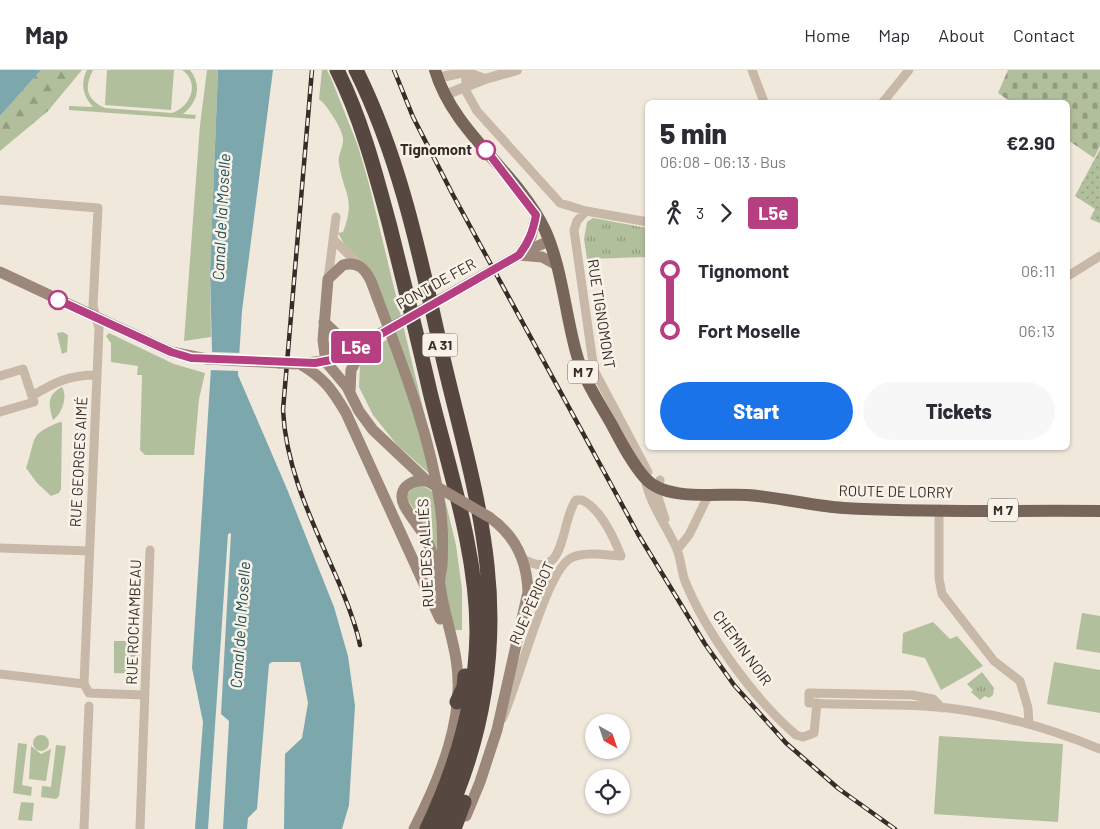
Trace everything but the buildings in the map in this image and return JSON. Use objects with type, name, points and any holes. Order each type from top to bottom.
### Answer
[{"type":"highway","name":"A 31","points":[[337,70],[350,98],[375,171],[459,510],[474,588],[477,632],[470,705],[457,756],[427,829]]},
{"type":"highway","name":"A 31","points":[[356,70],[394,163],[422,266],[481,528],[487,564],[490,627],[486,684],[480,720],[469,761],[441,829]]},
{"type":"highway","points":[[457,702],[464,687],[468,627],[458,527],[459,510]]},
{"type":"highway","points":[[454,829],[471,784],[489,712],[495,662],[490,627]]},
{"type":"main road","name":"ROUTE DE LORRY","points":[[436,74],[457,116],[500,166],[536,215],[549,241],[580,365],[630,457],[644,473],[660,484],[677,494],[755,496],[843,508],[1100,511]]},
{"type":"main road","points":[[536,215],[531,237],[519,255],[542,257],[555,264]]},
{"type":"main road","name":"PONT DE FER","points":[[0,272],[171,352],[191,358],[298,364],[326,362],[348,353],[519,255],[549,241]]},
{"type":"main road","points":[[362,268],[350,263],[343,265],[328,279],[323,340],[326,362],[350,392],[359,412],[373,430],[427,481],[489,517],[507,532],[523,559],[528,579],[528,598],[497,730],[480,782],[460,829]]},
{"type":"main road","name":"RUE DES ALLIÉS","points":[[362,268],[371,281],[424,431],[440,506],[442,542],[439,580],[457,667],[457,702],[449,744],[432,794],[414,829]]},
{"type":"main road","points":[[324,322],[342,339],[369,340],[351,370],[350,392]]},
{"type":"main road","name":"RUE DES ALLIÉS","points":[[298,364],[318,374],[346,412],[449,634]]},
{"type":"main road","points":[[427,481],[416,480],[408,483],[402,496],[404,505],[428,543],[439,580]]},
{"type":"street","points":[[445,95],[485,79],[517,70]]},
{"type":"street","points":[[752,70],[763,100]]},
{"type":"street","points":[[885,100],[909,70]]},
{"type":"street","points":[[436,74],[463,71],[485,79]]},
{"type":"street","points":[[463,71],[466,88],[477,110],[560,203],[586,211],[645,221]]},
{"type":"street","name":"RUE GEORGES AIMÉ","points":[[0,200],[98,208],[93,301],[99,328],[84,684]]},
{"type":"street","name":"RUE TIGNOMONT","points":[[586,211],[577,221],[574,230],[594,370],[644,473]]},
{"type":"street","points":[[328,279],[336,217]]},
{"type":"street","points":[[334,239],[362,268]]},
{"type":"street","points":[[1070,275],[1100,256]]},
{"type":"street","points":[[0,376],[23,369],[34,402],[0,412]]},
{"type":"street","points":[[32,396],[60,380],[73,376],[97,375]]},
{"type":"street","name":"CHEMIN NOIR","points":[[644,473],[646,486],[678,550],[684,580],[703,618],[734,666],[791,730],[803,737],[814,733],[817,703],[942,708],[1029,724]]},
{"type":"street","name":"CHEMIN NOIR","points":[[660,484],[658,497],[663,507],[665,525]]},
{"type":"street","points":[[678,550],[689,534],[709,494]]},
{"type":"street","name":"RUE PÉRIGOT","points":[[497,730],[512,701],[524,655],[560,568],[572,557],[588,554],[621,556],[595,510],[582,500],[576,500],[571,509],[563,542],[555,558],[539,566],[523,559]]},
{"type":"street","points":[[939,510],[939,578],[942,594],[994,661],[1020,681],[1027,702],[1029,724],[1100,749]]},
{"type":"street","points":[[0,548],[89,551]]},
{"type":"street","name":"RUE ROCHAMBEAU","points":[[140,829],[142,773],[144,770],[144,695],[150,550]]},
{"type":"street","points":[[0,674],[84,684]]},
{"type":"street","name":"RUE ROCHAMBEAU","points":[[84,684],[89,693],[144,695]]},
{"type":"street","points":[[84,829],[89,706]]},
{"type":"green space","points":[[41,70],[82,70],[48,111],[0,151],[0,116]]},
{"type":"green space","points":[[87,70],[93,70],[88,82],[88,92],[90,97],[99,105],[105,108],[172,113],[184,106],[191,94],[191,81],[182,70],[190,70],[196,82],[197,93],[192,104],[183,114],[196,115],[195,119],[69,110],[69,106],[93,107],[87,99],[83,85]]},
{"type":"green space","points":[[107,70],[174,70],[171,110],[105,105]]},
{"type":"green space","points":[[207,70],[218,70],[210,272],[211,337],[184,341],[200,125]]},
{"type":"green space","points":[[322,70],[327,70],[331,78],[358,146],[369,184],[456,545],[462,589],[462,630],[453,630],[445,593],[442,498],[370,270],[344,244],[338,233],[343,232],[349,211],[348,197],[339,161],[343,138],[340,128],[326,106],[319,99]]},
{"type":"green space","points":[[1008,70],[1100,70],[1100,146],[1094,158],[1070,141],[1070,100],[1008,100],[998,93]]},
{"type":"green space","points":[[1100,149],[1100,223],[1090,219],[1095,209],[1075,196]]},
{"type":"green space","points":[[593,218],[645,228],[645,257],[587,259],[584,239],[587,222]]},
{"type":"green space","points":[[63,332],[68,335],[67,352],[62,354],[57,333]]},
{"type":"green space","points":[[109,333],[174,364],[205,373],[199,399],[194,455],[145,455],[140,450],[142,375],[137,375],[138,366],[111,362],[111,343],[106,336]]},
{"type":"green space","points":[[388,339],[421,433],[431,475],[397,445],[373,415],[359,387],[360,364],[367,352]]},
{"type":"green space","points":[[62,387],[64,391],[63,405],[59,414],[53,420],[50,400],[54,393]]},
{"type":"green space","points":[[62,422],[61,489],[59,493],[51,496],[37,483],[26,468],[38,434],[42,430]]},
{"type":"green space","points":[[414,486],[423,486],[435,493],[439,566],[428,533],[408,500],[407,495]]},
{"type":"green space","points":[[1082,613],[1100,616],[1100,653],[1076,649]]},
{"type":"green space","points":[[933,622],[950,639],[957,636],[983,666],[941,690],[925,658],[902,653],[903,633]]},
{"type":"green space","points":[[114,641],[140,641],[139,674],[114,673]]},
{"type":"green space","points":[[1054,662],[1100,670],[1100,713],[1047,704]]},
{"type":"green space","points":[[982,672],[994,688],[993,695],[989,698],[985,696],[980,700],[971,692],[973,690],[967,684]]},
{"type":"green space","points":[[38,735],[44,735],[49,740],[47,749],[38,751],[33,746],[33,740]]},
{"type":"green space","points":[[939,736],[1063,744],[1058,822],[934,814]]},
{"type":"green space","points":[[18,743],[27,744],[22,785],[32,787],[31,796],[13,793]]},
{"type":"green space","points":[[56,745],[66,746],[59,796],[56,799],[41,797],[42,786],[51,787]]},
{"type":"green space","points":[[31,746],[41,754],[51,749],[46,781],[29,779]]},
{"type":"green space","points":[[21,802],[34,803],[32,821],[18,820]]},
{"type":"water","points":[[0,70],[41,70],[0,116]]},
{"type":"water","name":"Canal de la Moselle","points":[[218,70],[273,70],[242,311],[238,375],[287,489],[334,607],[348,656],[355,706],[349,805],[342,829],[284,829],[285,754],[302,738],[308,703],[300,662],[272,662],[269,664],[257,809],[248,818],[247,829],[223,829],[229,721],[221,714],[231,533],[228,534],[208,829],[195,829],[203,722],[192,668],[212,352],[210,272]]},
{"type":"pier","points":[[209,352],[242,353],[240,371],[208,370]]},
{"type":"railway","points":[[312,70],[283,410],[285,433],[303,499],[348,606],[360,645]]},
{"type":"railway","points":[[394,70],[413,117],[453,195],[638,534],[705,644],[734,685],[786,743],[839,789],[895,829]]},
{"type":"bus line","name":"L5e","points":[[58,300],[108,321],[171,352],[191,358],[300,364],[326,362],[336,359],[519,255],[527,245],[534,230],[536,215],[512,181],[486,150]]},
{"type":"place","name":"Tignomont","points":[[486,150]]}]
